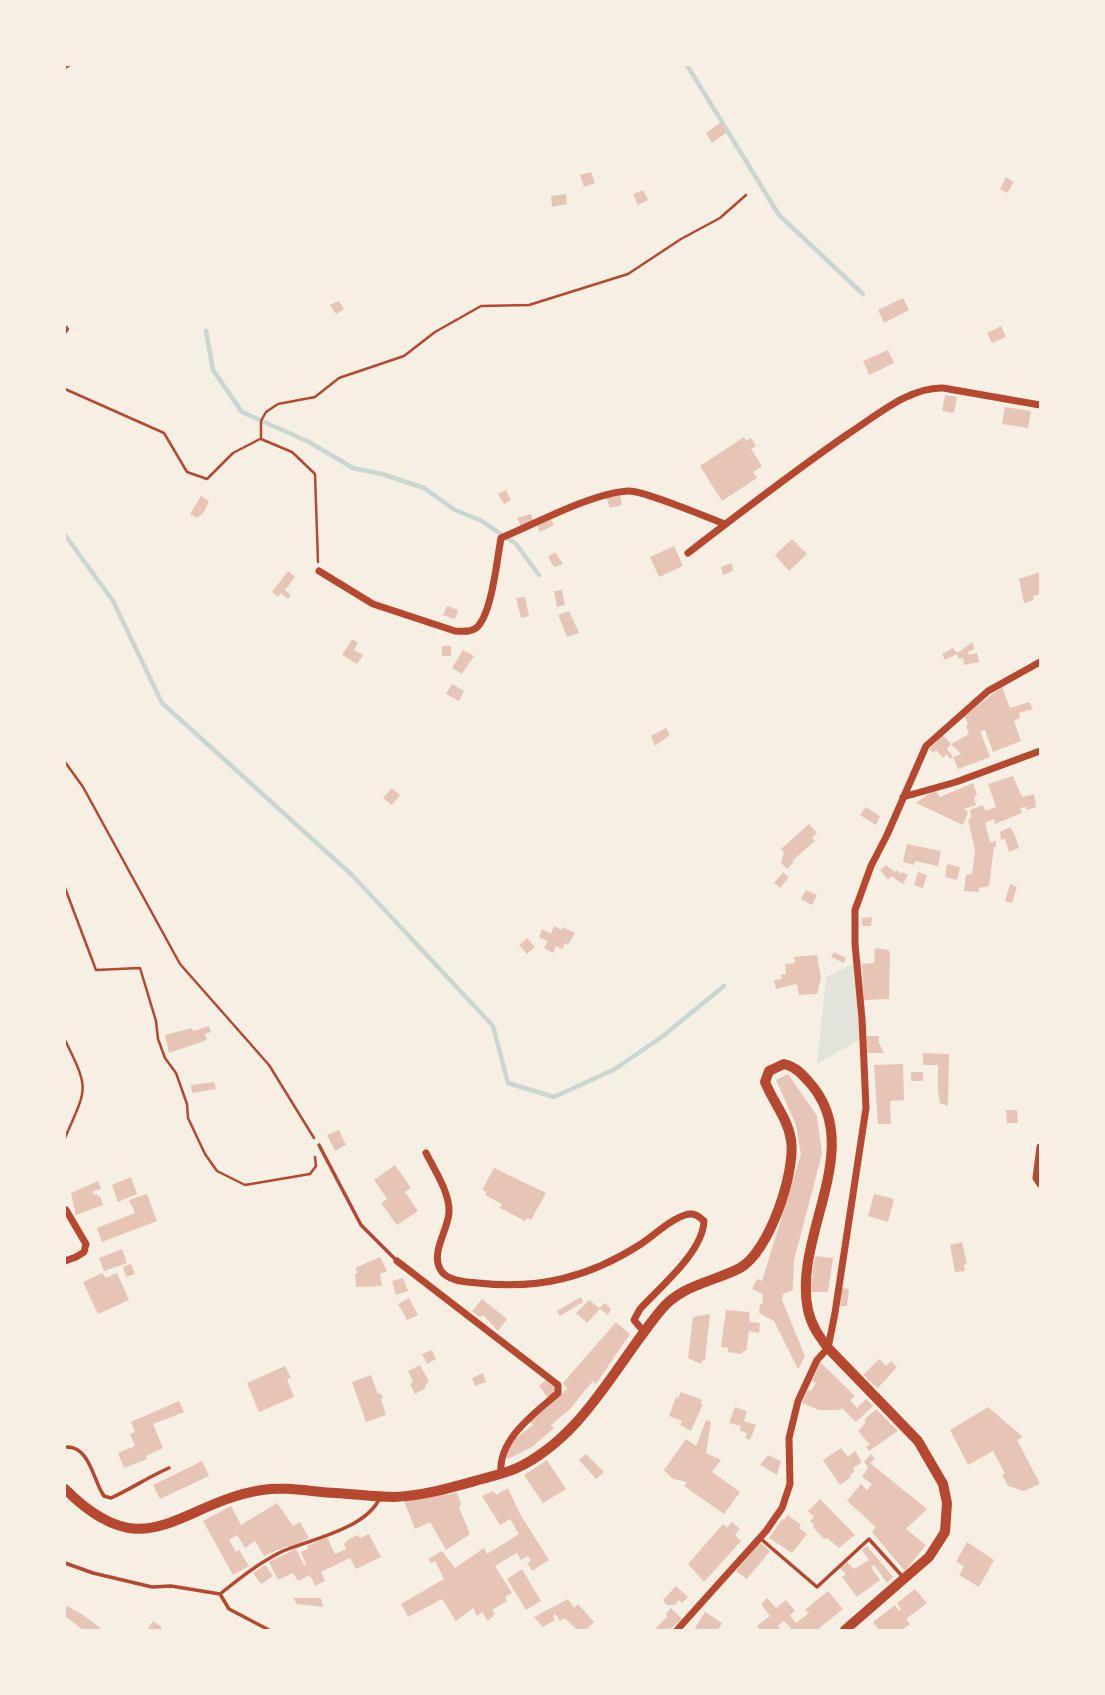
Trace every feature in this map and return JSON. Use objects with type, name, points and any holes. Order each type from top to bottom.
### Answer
[{"type":"main road","points":[[65,1489],[101,1518],[123,1527],[152,1529],[185,1519],[232,1496],[266,1489],[394,1497],[441,1490],[516,1468],[550,1448],[604,1390],[663,1307],[680,1293],[742,1267],[763,1241],[788,1179],[792,1158],[791,1138],[765,1082],[769,1071],[784,1064],[796,1068],[819,1093],[830,1120],[833,1146],[807,1270],[807,1309],[815,1331],[828,1348],[918,1441],[943,1484],[947,1503],[944,1532],[929,1557],[845,1630]]},
{"type":"street","points":[[688,553],[790,474],[914,393],[943,388],[1040,405]]},
{"type":"street","points":[[319,571],[373,604],[455,631],[468,631],[476,628],[486,614],[501,538],[545,518],[603,496],[629,490],[725,524]]},
{"type":"street","points":[[677,1630],[760,1538],[782,1508],[790,1484],[789,1438],[799,1401],[817,1360],[828,1348],[866,1108],[855,910],[871,866],[926,746],[988,691],[1040,662]]},
{"type":"street","points":[[903,797],[956,782],[1040,751]]},
{"type":"street","points":[[1040,1147],[1036,1178],[1040,1185]]},
{"type":"street","points":[[426,1153],[447,1199],[449,1212],[437,1255],[439,1268],[444,1275],[454,1279],[494,1285],[560,1281],[598,1269],[675,1220],[688,1214],[697,1215],[704,1221],[704,1232],[697,1246],[640,1309],[634,1320],[644,1332]]},
{"type":"street","points":[[65,1261],[84,1252],[86,1244],[66,1210]]},
{"type":"street","points":[[397,1261],[558,1385],[558,1393],[519,1429],[511,1440],[500,1464],[501,1473]]},
{"type":"lane","points":[[319,1145],[361,1225],[397,1261]]},
{"type":"lane","points":[[65,1447],[74,1446],[82,1450],[104,1496],[111,1498],[169,1468]]},
{"type":"lane","points":[[65,1563],[93,1573],[152,1587],[171,1586],[220,1594],[247,1572],[283,1552],[363,1519],[376,1508],[380,1496]]},
{"type":"lane","points":[[760,1538],[817,1587],[869,1539],[904,1579]]},
{"type":"lane","points":[[220,1594],[229,1609],[269,1630]]},
{"type":"path","points":[[65,68],[70,65]]},
{"type":"path","points":[[261,439],[261,421],[266,412],[278,404],[315,397],[339,378],[404,356],[435,332],[481,306],[529,305],[628,274],[681,239],[720,218],[746,195]]},
{"type":"path","points":[[65,326],[68,329],[65,333]]},
{"type":"path","points":[[65,390],[164,433],[187,472],[208,479],[233,453],[261,439]]},
{"type":"path","points":[[261,439],[292,453],[315,474],[319,571]]},
{"type":"path","points":[[65,762],[83,787],[180,964],[269,1065],[299,1117],[319,1145],[315,1155],[316,1166],[310,1174],[246,1185],[216,1171],[188,1118],[187,1104],[176,1073],[165,1058],[140,968],[96,970],[65,888]]},
{"type":"path","points":[[65,1040],[82,1074],[84,1088],[82,1100],[65,1138]]},
{"type":"shaded area","points":[[862,960],[866,1036],[817,1064],[826,977]]},
{"type":"building","points":[[721,122],[727,132],[712,143],[706,133]]},
{"type":"building","points":[[591,172],[595,183],[584,187],[580,175]]},
{"type":"building","points":[[1006,177],[1014,182],[1007,193],[1000,189]]},
{"type":"building","points":[[643,190],[648,200],[638,205],[633,194]]},
{"type":"building","points":[[566,194],[567,204],[552,207],[551,196]]},
{"type":"building","points":[[903,298],[909,310],[884,323],[878,310]]},
{"type":"building","points":[[339,301],[344,309],[336,314],[330,305]]},
{"type":"building","points":[[1001,326],[1006,337],[992,343],[987,333]]},
{"type":"building","points":[[888,350],[894,363],[869,375],[863,361]]},
{"type":"building","points":[[945,395],[957,397],[954,413],[942,411]]},
{"type":"building","points":[[1005,407],[1031,411],[1028,428],[1002,424]]},
{"type":"building","points":[[744,437],[746,441],[751,438],[756,446],[751,449],[762,466],[753,472],[757,478],[722,501],[700,466]]},
{"type":"building","points":[[506,490],[511,500],[504,504],[498,494]]},
{"type":"building","points":[[620,495],[622,505],[610,508],[606,497]]},
{"type":"building","points":[[201,496],[209,501],[204,512],[197,518],[190,514]]},
{"type":"building","points":[[531,514],[534,523],[521,527],[517,518]]},
{"type":"building","points":[[550,518],[554,525],[540,532],[537,525]]},
{"type":"building","points":[[792,539],[807,554],[789,571],[775,555]]},
{"type":"building","points":[[674,546],[683,566],[659,577],[650,557]]},
{"type":"building","points":[[555,552],[563,564],[554,567],[548,557]]},
{"type":"building","points":[[732,563],[733,571],[723,575],[721,567]]},
{"type":"building","points":[[288,571],[295,577],[285,590],[291,595],[288,599],[281,593],[278,597],[272,592]]},
{"type":"building","points":[[1040,572],[1040,594],[1033,596],[1034,600],[1024,603],[1019,579]]},
{"type":"building","points":[[562,590],[565,605],[557,607],[554,591]]},
{"type":"building","points":[[525,597],[529,616],[521,618],[516,598]]},
{"type":"building","points":[[447,606],[458,610],[455,619],[443,615]]},
{"type":"building","points":[[569,611],[579,633],[567,637],[558,615]]},
{"type":"building","points":[[352,639],[358,643],[354,650],[363,655],[357,664],[342,655]]},
{"type":"building","points":[[973,642],[974,649],[968,652],[969,655],[977,653],[979,662],[964,665],[963,658],[959,659],[957,654],[945,660],[942,654],[953,648],[957,653]]},
{"type":"building","points":[[442,646],[451,646],[451,656],[442,656]]},
{"type":"building","points":[[463,650],[474,656],[462,674],[452,668]]},
{"type":"building","points":[[452,684],[464,691],[459,701],[446,694]]},
{"type":"building","points":[[1002,687],[1010,708],[1029,702],[1033,709],[1019,713],[1020,718],[1014,721],[1021,741],[993,752],[985,730],[980,731],[990,757],[958,769],[953,757],[961,754],[951,744],[969,734],[964,716]]},
{"type":"building","points":[[666,728],[670,735],[655,746],[651,736]]},
{"type":"building","points":[[943,735],[951,744],[947,749],[953,757],[950,759],[947,754],[943,758],[936,750],[934,753],[929,750]]},
{"type":"building","points":[[1013,776],[1022,797],[1034,794],[1036,807],[1027,810],[1026,807],[1020,808],[1022,813],[995,824],[994,819],[985,823],[990,842],[996,841],[989,886],[979,888],[979,892],[964,891],[966,875],[972,874],[975,850],[968,820],[971,817],[970,810],[983,805],[985,811],[996,807],[988,784]]},
{"type":"building","points":[[973,783],[977,795],[974,797],[976,805],[964,809],[968,812],[963,825],[916,803],[936,791],[940,797]]},
{"type":"building","points":[[392,788],[400,795],[392,805],[383,798]]},
{"type":"building","points":[[866,807],[880,816],[876,825],[860,815]]},
{"type":"building","points":[[809,824],[817,833],[812,838],[815,841],[792,861],[794,862],[787,869],[781,863],[784,852],[781,849]]},
{"type":"building","points":[[1010,827],[1019,848],[1009,852],[1005,839],[1001,840],[1000,832]]},
{"type":"building","points":[[907,844],[941,851],[938,866],[915,861],[914,865],[903,862]]},
{"type":"building","points":[[947,864],[960,867],[957,880],[945,877]]},
{"type":"building","points":[[886,865],[895,872],[896,870],[908,875],[903,884],[891,876],[888,880],[880,870]]},
{"type":"building","points":[[783,872],[789,877],[780,888],[774,883]]},
{"type":"building","points":[[918,872],[927,875],[923,888],[914,885]]},
{"type":"building","points":[[1010,884],[1017,887],[1012,903],[1005,901]]},
{"type":"building","points":[[806,890],[817,895],[812,905],[801,899]]},
{"type":"building","points":[[872,917],[871,926],[862,926],[862,918]]},
{"type":"building","points":[[554,926],[575,933],[568,945],[565,943],[562,949],[556,946],[553,953],[544,948],[548,941],[539,937],[542,929],[551,934]]},
{"type":"building","points":[[527,938],[535,947],[527,954],[519,945]]},
{"type":"building","points":[[875,948],[889,950],[889,999],[864,1000],[862,964],[874,963]]},
{"type":"building","points":[[834,952],[846,958],[844,963],[831,957]]},
{"type":"building","points":[[817,955],[821,978],[817,994],[799,995],[797,984],[776,989],[774,980],[782,979],[781,975],[786,974],[785,964],[795,963],[794,957]]},
{"type":"building","points":[[209,1026],[211,1032],[205,1034],[207,1040],[169,1053],[165,1035]]},
{"type":"building","points":[[866,1036],[879,1036],[884,1053],[867,1053]]},
{"type":"building","points":[[923,1053],[949,1054],[948,1106],[940,1103],[938,1065],[923,1065]]},
{"type":"building","points":[[903,1064],[904,1100],[890,1101],[891,1124],[878,1124],[874,1065]]},
{"type":"building","points":[[911,1072],[923,1072],[923,1081],[911,1081]]},
{"type":"building","points":[[788,1074],[817,1116],[822,1154],[794,1260],[793,1290],[783,1294],[782,1300],[805,1356],[798,1369],[774,1321],[759,1313],[760,1304],[763,1303],[762,1294],[752,1289],[757,1279],[762,1281],[801,1154],[796,1125],[776,1080]]},
{"type":"building","points":[[214,1082],[216,1089],[192,1093],[191,1085]]},
{"type":"building","points":[[1006,1110],[1017,1110],[1018,1123],[1007,1123]]},
{"type":"building","points":[[339,1130],[346,1145],[335,1151],[327,1135]]},
{"type":"building","points":[[395,1165],[411,1188],[405,1192],[418,1211],[397,1225],[381,1203],[387,1199],[374,1180]]},
{"type":"building","points":[[494,1168],[546,1193],[531,1220],[527,1218],[525,1221],[500,1208],[502,1204],[485,1195],[487,1192],[482,1190]]},
{"type":"building","points":[[131,1177],[137,1194],[118,1202],[112,1185]]},
{"type":"building","points":[[98,1181],[101,1189],[93,1191],[93,1195],[97,1193],[98,1197],[100,1196],[103,1205],[76,1215],[71,1193]]},
{"type":"building","points":[[147,1194],[157,1221],[102,1242],[97,1228],[135,1213],[129,1200]]},
{"type":"building","points":[[874,1194],[894,1199],[888,1222],[868,1216]]},
{"type":"building","points":[[962,1242],[967,1264],[964,1265],[965,1271],[955,1272],[950,1245]]},
{"type":"building","points":[[122,1249],[127,1263],[104,1271],[99,1258]]},
{"type":"building","points":[[815,1256],[833,1258],[828,1292],[810,1292]]},
{"type":"building","points":[[380,1257],[387,1271],[380,1274],[382,1286],[356,1287],[355,1274],[358,1273],[355,1268]]},
{"type":"building","points":[[131,1264],[135,1274],[126,1277],[123,1267]]},
{"type":"building","points":[[102,1273],[106,1278],[117,1273],[129,1300],[98,1314],[83,1282]]},
{"type":"building","points":[[403,1278],[408,1291],[396,1295],[392,1281]]},
{"type":"building","points":[[842,1288],[849,1289],[847,1306],[840,1306]]},
{"type":"building","points":[[581,1297],[583,1302],[560,1316],[557,1311]]},
{"type":"building","points":[[409,1298],[418,1315],[407,1320],[398,1304]]},
{"type":"building","points":[[482,1299],[507,1319],[498,1331],[483,1315],[480,1317],[472,1311]]},
{"type":"building","points":[[589,1300],[599,1308],[605,1303],[611,1309],[608,1315],[600,1309],[587,1323],[576,1313]]},
{"type":"building","points":[[726,1310],[749,1312],[750,1322],[760,1323],[759,1333],[749,1331],[746,1351],[742,1354],[728,1352],[728,1348],[721,1347]]},
{"type":"building","points":[[710,1314],[705,1360],[701,1364],[688,1358],[693,1317]]},
{"type":"building","points":[[616,1322],[630,1334],[596,1384],[593,1381],[570,1409],[551,1425],[554,1428],[532,1447],[508,1459],[506,1457],[513,1440],[533,1425],[530,1421],[567,1389],[563,1383]]},
{"type":"building","points":[[432,1350],[436,1359],[427,1364],[422,1354]]},
{"type":"building","points":[[879,1359],[886,1366],[891,1361],[897,1367],[878,1388],[863,1375]]},
{"type":"building","points":[[820,1362],[855,1396],[850,1400],[857,1408],[866,1399],[873,1406],[856,1422],[842,1408],[819,1410],[802,1403],[808,1390],[811,1391],[816,1383],[812,1381]]},
{"type":"building","points":[[420,1365],[429,1382],[425,1385],[426,1388],[415,1394],[408,1371]]},
{"type":"building","points":[[285,1366],[291,1378],[287,1379],[294,1397],[259,1412],[247,1383]]},
{"type":"building","points":[[483,1373],[486,1382],[475,1386],[472,1378]]},
{"type":"building","points":[[371,1375],[378,1394],[381,1393],[383,1398],[381,1399],[386,1415],[366,1422],[352,1382]]},
{"type":"building","points":[[547,1379],[554,1385],[555,1391],[548,1398],[539,1386]]},
{"type":"building","points":[[681,1392],[702,1400],[700,1403],[703,1404],[691,1431],[680,1425],[682,1421],[669,1416],[676,1397],[678,1398]]},
{"type":"building","points":[[179,1401],[184,1412],[153,1424],[163,1448],[146,1456],[147,1459],[124,1468],[118,1453],[135,1446],[130,1434],[135,1432],[131,1422]]},
{"type":"building","points":[[735,1407],[747,1411],[744,1421],[756,1425],[750,1440],[745,1438],[747,1433],[740,1431],[741,1426],[729,1423]]},
{"type":"building","points":[[988,1407],[1023,1437],[1017,1440],[1040,1484],[1024,1491],[1008,1486],[993,1451],[968,1465],[950,1430]]},
{"type":"building","points":[[876,1409],[898,1431],[869,1451],[866,1447],[870,1445],[858,1431],[866,1422],[864,1420]]},
{"type":"building","points":[[706,1420],[711,1422],[706,1453],[721,1460],[712,1472],[740,1492],[724,1514],[684,1486],[687,1482],[673,1479],[664,1470],[686,1439],[696,1446]]},
{"type":"building","points":[[841,1448],[848,1457],[855,1451],[862,1462],[853,1468],[855,1471],[851,1477],[840,1485],[823,1460]]},
{"type":"building","points":[[586,1454],[604,1472],[596,1479],[579,1460]]},
{"type":"building","points":[[871,1454],[875,1459],[870,1463],[927,1509],[906,1529],[926,1545],[905,1571],[872,1532],[876,1527],[847,1501],[861,1484],[867,1490],[872,1484],[862,1477],[868,1467],[864,1462]]},
{"type":"building","points":[[768,1455],[781,1461],[777,1475],[760,1465]]},
{"type":"building","points":[[547,1460],[566,1489],[543,1503],[524,1475]]},
{"type":"building","points":[[202,1461],[209,1476],[160,1499],[153,1485]]},
{"type":"building","points":[[508,1488],[520,1514],[549,1560],[532,1571],[527,1563],[531,1561],[528,1556],[521,1560],[517,1553],[495,1566],[512,1593],[505,1597],[507,1601],[492,1610],[495,1614],[488,1621],[482,1612],[477,1616],[473,1608],[456,1621],[442,1599],[408,1617],[401,1604],[444,1579],[435,1561],[431,1563],[428,1559],[442,1551],[455,1568],[484,1548],[487,1554],[519,1534],[510,1519],[500,1525],[482,1496],[493,1491],[496,1495]]},
{"type":"building","points":[[457,1493],[461,1504],[459,1508],[470,1534],[446,1550],[430,1522],[415,1529],[404,1501]]},
{"type":"building","points":[[820,1499],[855,1535],[839,1548],[827,1538],[824,1539],[810,1521],[814,1517],[808,1511]]},
{"type":"building","points":[[277,1503],[293,1526],[300,1522],[309,1538],[289,1549],[287,1546],[264,1556],[255,1541],[245,1548],[237,1535],[229,1540],[249,1566],[233,1575],[203,1521],[231,1506],[241,1525]]},
{"type":"building","points":[[788,1515],[801,1525],[799,1528],[807,1534],[792,1553],[769,1538]]},
{"type":"building","points":[[732,1522],[740,1529],[735,1535],[741,1541],[704,1582],[688,1564],[723,1524],[727,1528]]},
{"type":"building","points":[[369,1534],[381,1557],[356,1569],[350,1558],[321,1572],[325,1581],[315,1586],[310,1575],[298,1581],[293,1573],[278,1580],[269,1562],[296,1549],[304,1565],[306,1564],[301,1552],[308,1549],[307,1546],[327,1537],[335,1554],[346,1549],[344,1544],[349,1539]]},
{"type":"building","points":[[759,1542],[770,1551],[747,1579],[736,1571]]},
{"type":"building","points":[[967,1542],[994,1560],[979,1587],[959,1575],[964,1566],[956,1562]]},
{"type":"building","points":[[867,1546],[893,1577],[887,1583],[874,1565],[871,1567],[880,1580],[857,1597],[842,1577],[846,1574],[840,1568],[847,1562],[854,1569],[869,1560],[862,1550]]},
{"type":"building","points":[[265,1565],[273,1576],[261,1584],[253,1573]]},
{"type":"building","points":[[522,1569],[541,1601],[526,1610],[507,1579]]},
{"type":"building","points":[[676,1586],[688,1597],[682,1603],[679,1600],[675,1605],[667,1605],[663,1600]]},
{"type":"building","points":[[915,1589],[927,1603],[906,1619],[910,1624],[902,1630],[879,1630],[873,1622],[895,1605],[899,1611],[901,1609],[897,1603]]},
{"type":"building","points":[[828,1591],[843,1609],[817,1630],[788,1630],[791,1628],[784,1621],[778,1626],[781,1630],[760,1630],[757,1626],[770,1616],[761,1604],[767,1598],[776,1608],[786,1600],[795,1611],[790,1615],[796,1623],[809,1613],[805,1610]]},
{"type":"building","points":[[293,1598],[321,1598],[323,1607],[297,1604]]},
{"type":"building","points":[[568,1599],[574,1608],[578,1604],[594,1622],[586,1630],[577,1630],[565,1618],[560,1621],[555,1614],[555,1620],[543,1627],[534,1617]]},
{"type":"building","points":[[65,1605],[103,1630],[83,1630],[65,1616]]},
{"type":"building","points":[[671,1608],[682,1619],[669,1630],[659,1630],[656,1628],[667,1617],[666,1613]]},
{"type":"building","points":[[705,1612],[722,1623],[718,1630],[695,1628]]},
{"type":"building","points":[[153,1621],[162,1627],[160,1630],[147,1630]]},
{"type":"waterway","points":[[687,65],[779,215],[863,294]]},
{"type":"waterway","points":[[206,331],[213,370],[242,412],[309,442],[353,468],[424,488],[455,510],[480,520],[516,544],[539,575]]},
{"type":"waterway","points":[[65,535],[113,601],[162,703],[352,875],[493,1026],[508,1083],[554,1097],[615,1069],[663,1036],[724,986]]}]
